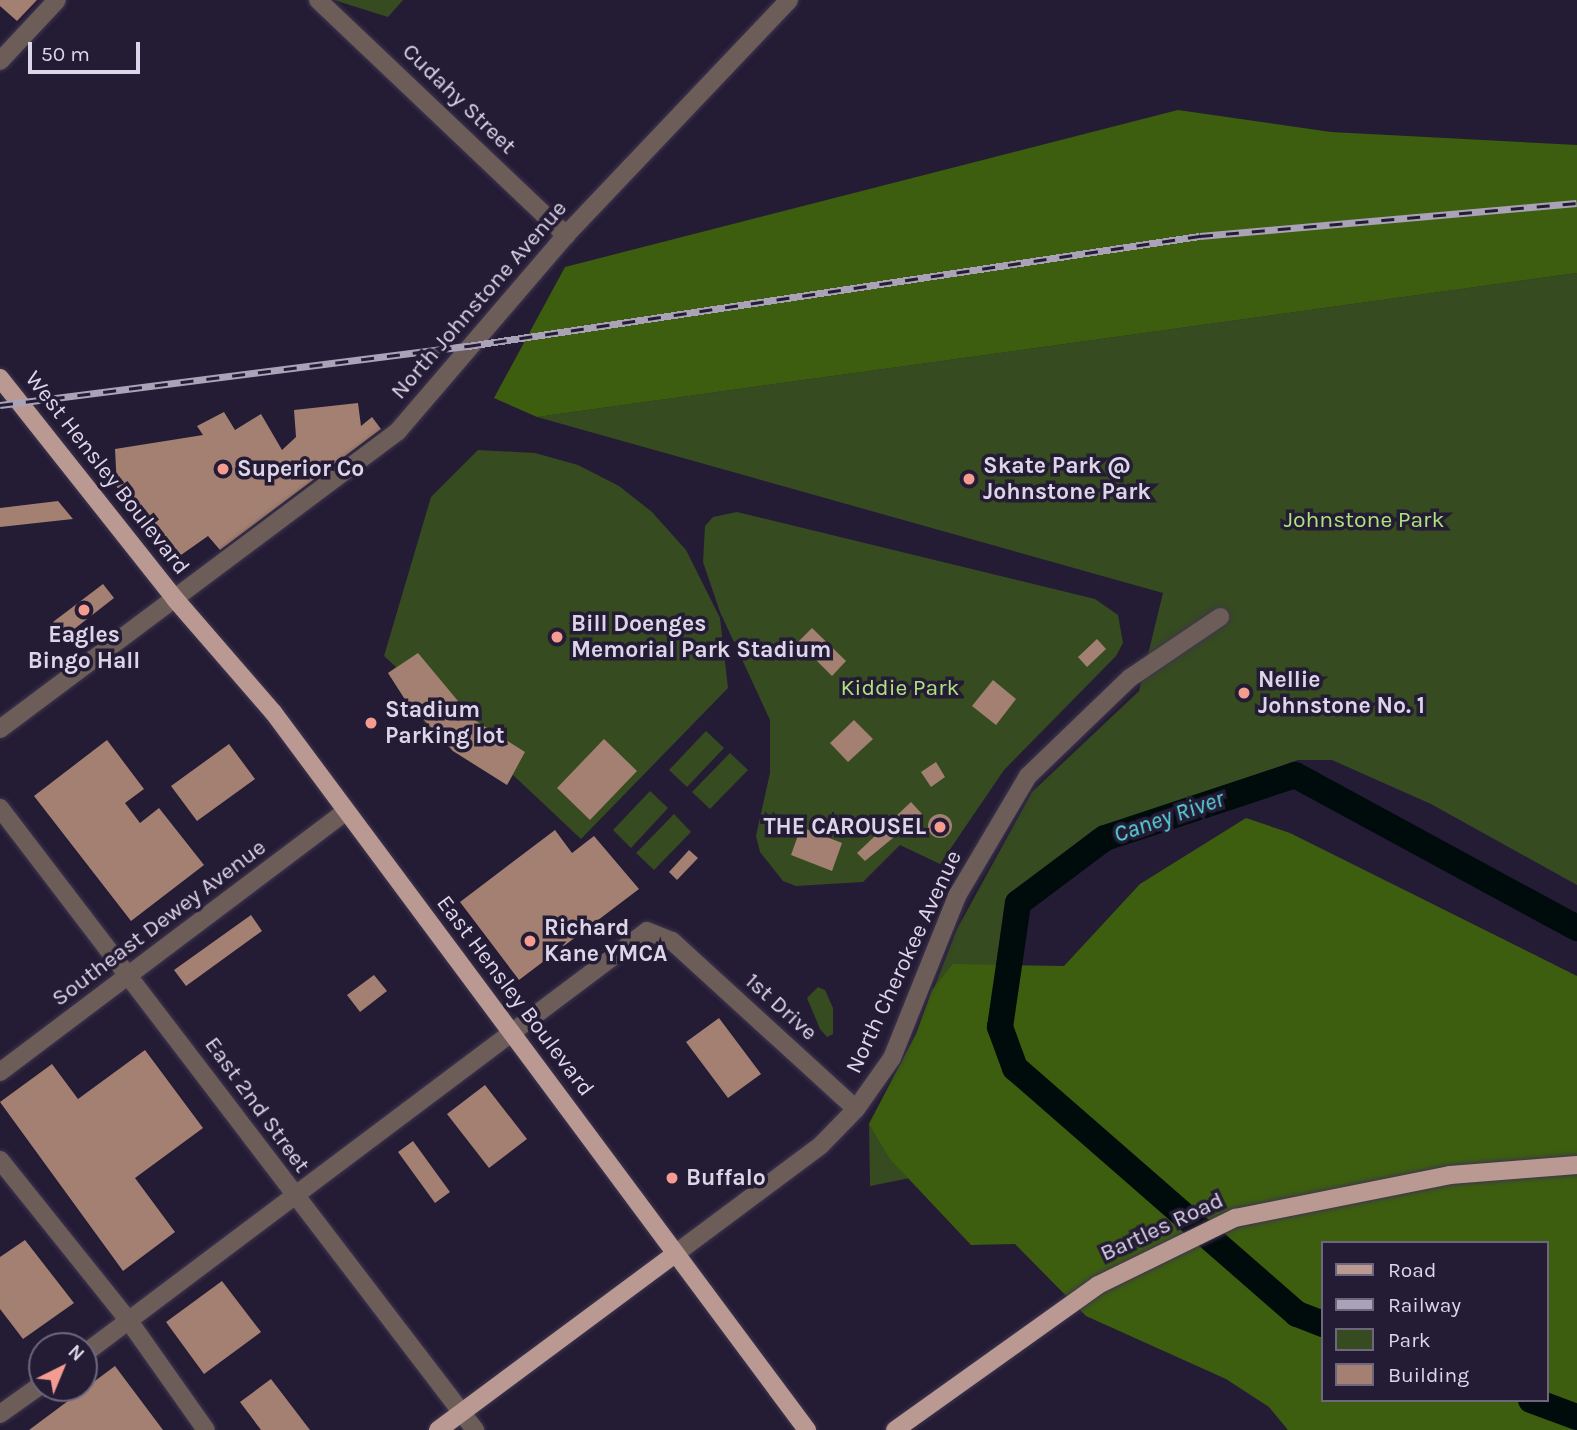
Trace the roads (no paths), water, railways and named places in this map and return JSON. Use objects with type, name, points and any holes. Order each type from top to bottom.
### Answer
[{"type":"main road","name":"West Hensley Boulevard","points":[[0,378],[175,599]]},
{"type":"main road","name":"East Hensley Boulevard","points":[[175,599],[273,712],[807,1430]]},
{"type":"main road","name":"Bartles Road","points":[[895,1430],[1016,1340],[1109,1279],[1235,1218],[1450,1175],[1577,1166]]},
{"type":"main road","points":[[438,1430],[675,1254]]},
{"type":"street","points":[[0,61],[57,0]]},
{"type":"street","name":"Cudahy Street","points":[[318,0],[566,235]]},
{"type":"street","name":"North Johnstone Avenue","points":[[0,729],[398,430],[566,235],[789,0]]},
{"type":"street","name":"North Cherokee Avenue","points":[[675,1254],[821,1145],[856,1109],[892,1058],[957,896],[1028,776],[1130,678],[1220,617]]},
{"type":"street","name":"East 2nd Street","points":[[0,808],[132,976],[293,1194],[475,1430]]},
{"type":"street","name":"Southeast Dewey Avenue","points":[[0,1072],[132,976],[345,811]]},
{"type":"street","name":"1st Drive","points":[[511,1032],[633,938],[647,931],[672,941],[856,1109]]},
{"type":"street","points":[[98,1344],[511,1032]]},
{"type":"street","points":[[0,1160],[129,1321],[206,1430]]},
{"type":"street","points":[[0,1414],[28,1394]]},
{"type":"waterway","name":"Caney River","points":[[1322,1324],[1297,1314],[1015,1068],[1000,1027],[1018,903],[1105,838],[1295,775],[1577,928]]},
{"type":"waterway","name":"Caney River","points":[[1536,1402],[1577,1417]]},
{"type":"railway","points":[[0,405],[468,346],[1200,236],[1577,203]]},
{"type":"place","name":"Superior Co","points":[[223,469]]},
{"type":"place","name":"Skate Park @ Johnstone Park","points":[[969,479]]},
{"type":"place","name":"Eagles Bingo Hall","points":[[84,610]]},
{"type":"place","name":"Bill Doenges Memorial Park Stadium","points":[[557,637]]},
{"type":"place","name":"Nellie Johnstone No. 1","points":[[1244,693]]},
{"type":"place","name":"Stadium Parking lot","points":[[371,723]]},
{"type":"place","name":"THE CAROUSEL","points":[[940,827]]},
{"type":"place","name":"Richard Kane YMCA","points":[[530,941]]},
{"type":"place","name":"Buffalo","points":[[672,1178]]},
{"type":"park label","name":"Johnstone Park","points":[[1364,520]]},
{"type":"park label","name":"Kiddie Park","points":[[900,688]]}]
